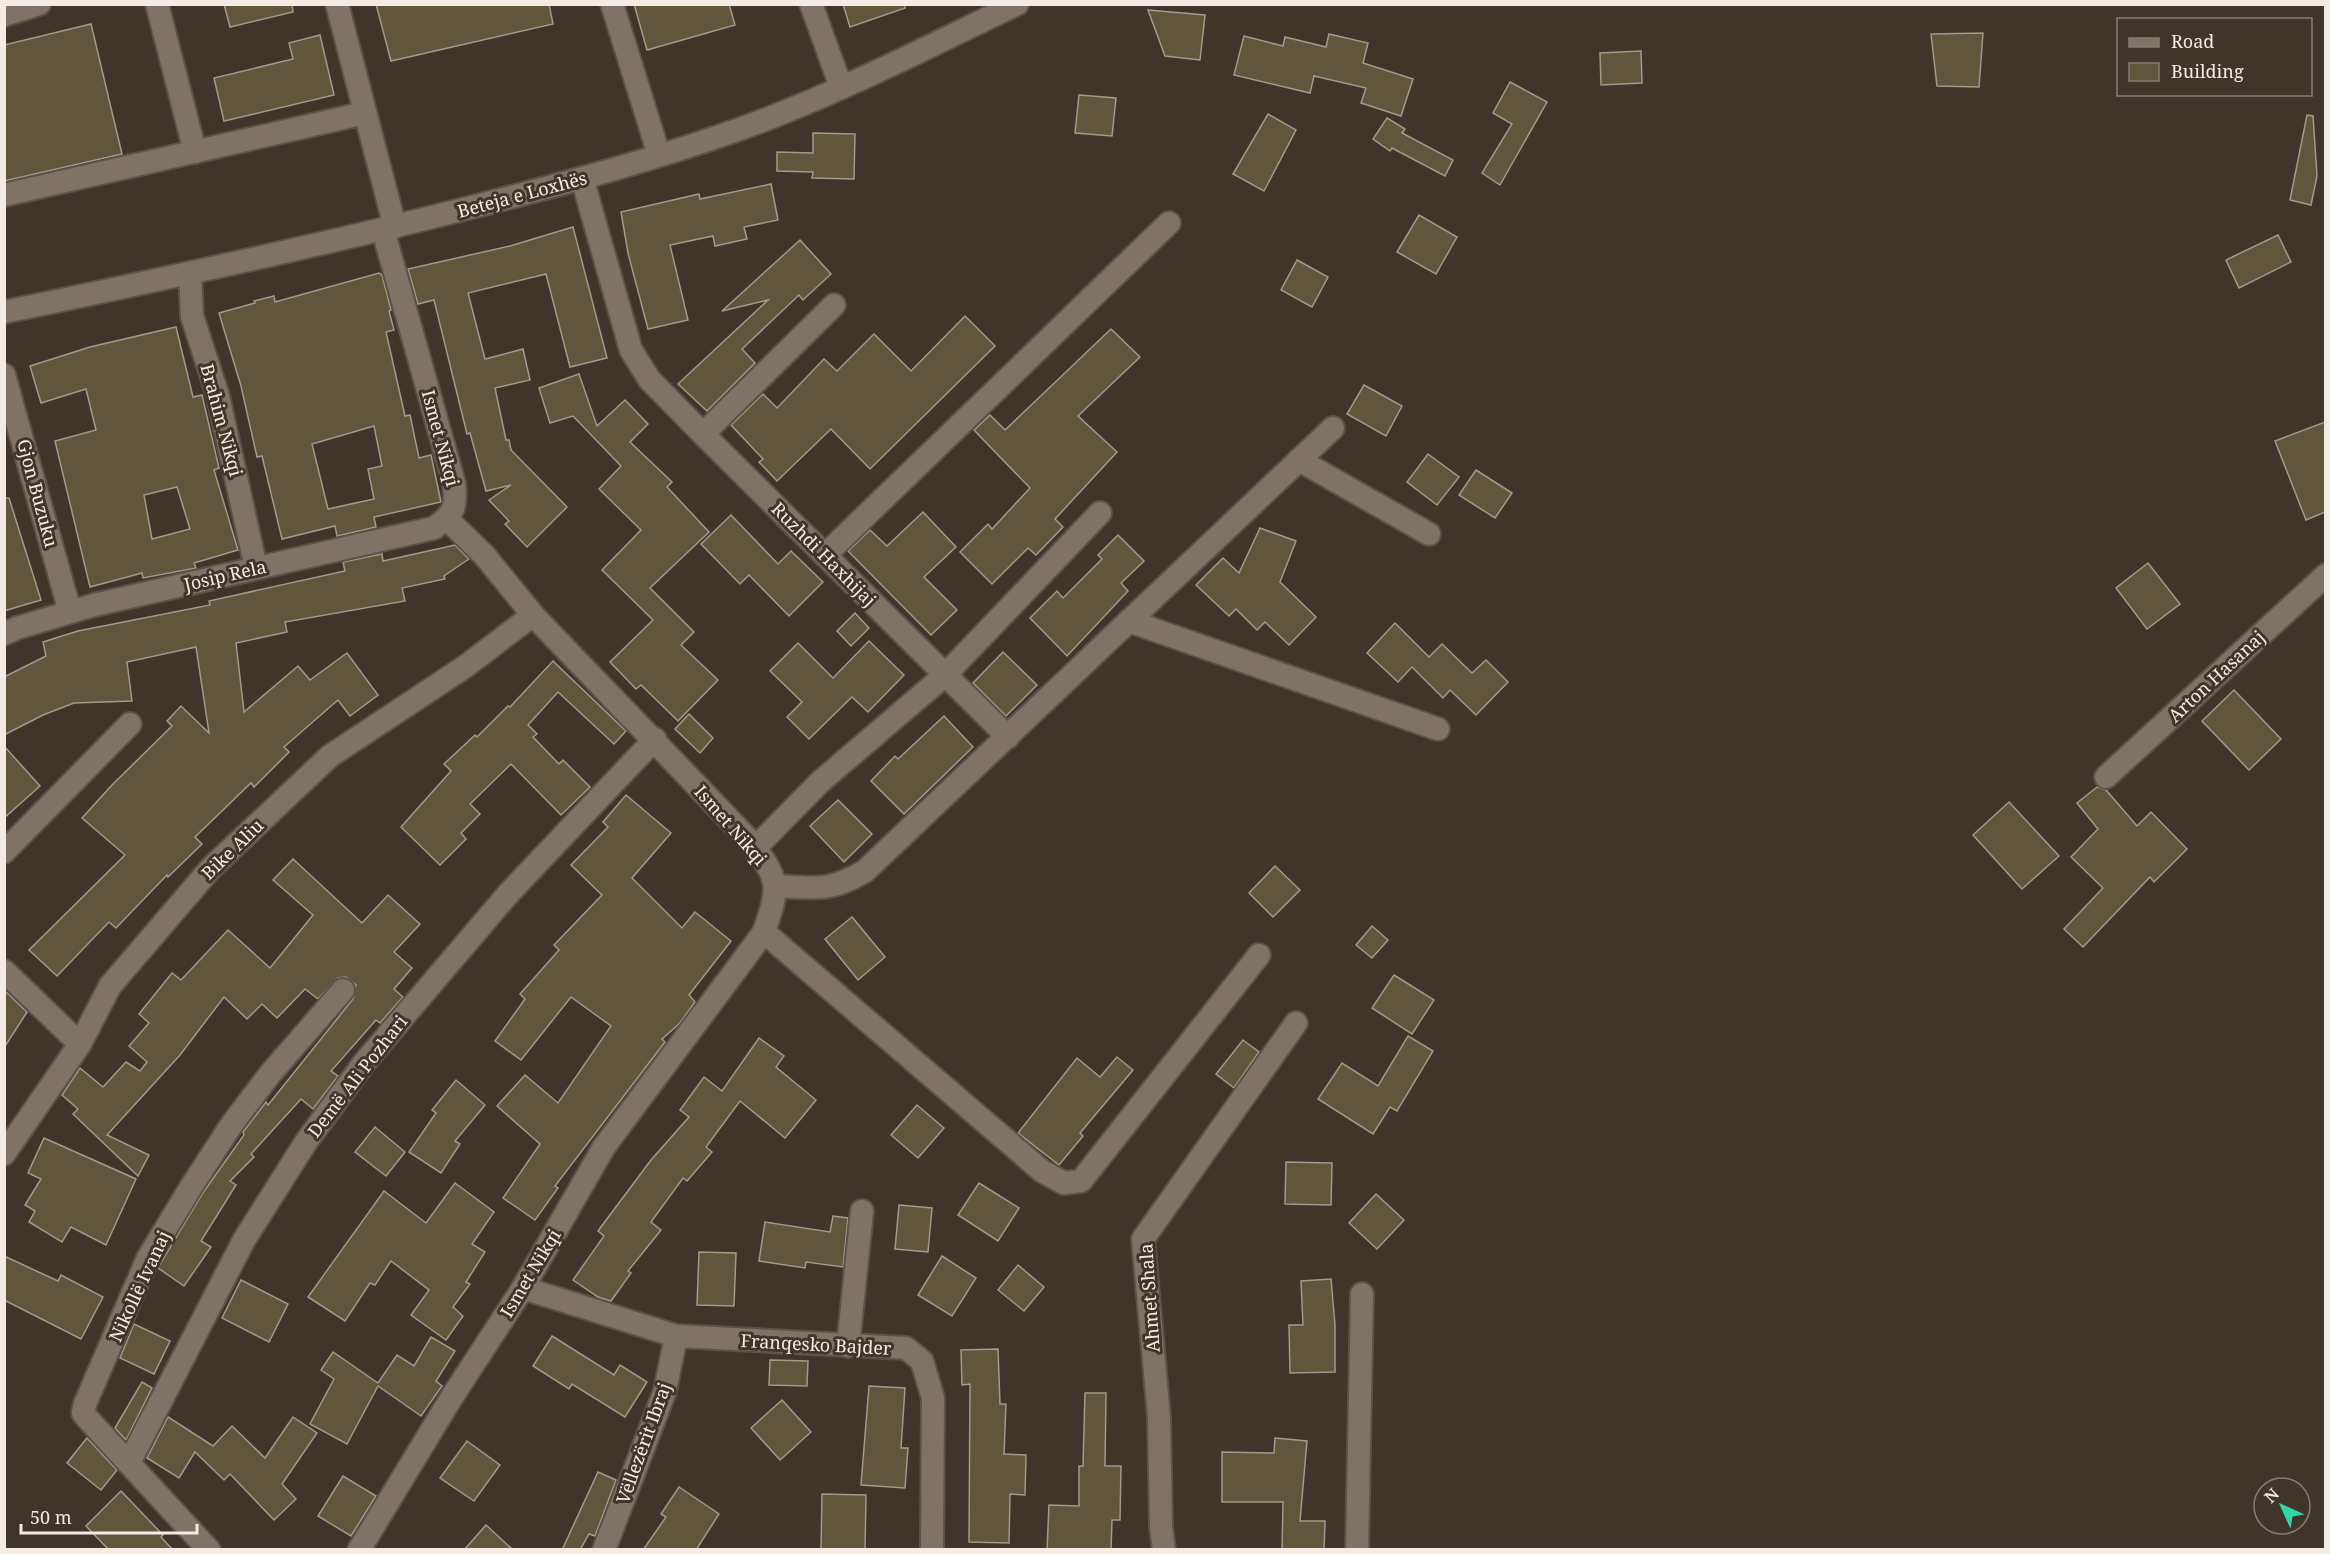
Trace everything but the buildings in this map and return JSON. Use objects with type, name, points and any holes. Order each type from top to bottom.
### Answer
[{"type":"street","points":[[4,15],[39,4]]},
{"type":"street","points":[[157,4],[195,152]]},
{"type":"street","name":"Ismet Nikqi","points":[[337,4],[365,113],[389,228],[454,483],[456,504],[447,519],[485,556],[533,615],[654,739],[755,848],[769,868],[777,886],[776,897],[764,932],[603,1147],[523,1288],[450,1400],[359,1550]]},
{"type":"street","points":[[612,4],[659,155]]},
{"type":"street","points":[[811,4],[842,87]]},
{"type":"street","name":"Beteja e Loxhës","points":[[4,312],[389,228],[582,178],[659,155],[739,129],[824,97],[1017,4]]},
{"type":"street","points":[[4,195],[365,113]]},
{"type":"street","name":"Ruzhdi Haxhijaj","points":[[582,178],[631,350],[649,379],[1008,737]]},
{"type":"street","points":[[825,555],[1169,223]]},
{"type":"street","name":"Brahim Nikqi","points":[[189,273],[192,316],[218,396],[256,568]]},
{"type":"street","points":[[703,434],[834,305]]},
{"type":"street","name":"Gjon Buzuku","points":[[4,375],[70,612]]},
{"type":"street","points":[[777,886],[823,889],[844,884],[865,871],[1333,428]]},
{"type":"street","points":[[1299,460],[1429,534]]},
{"type":"street","points":[[755,848],[820,782],[945,675],[1100,513]]},
{"type":"street","name":"Josip Rela","points":[[4,634],[70,612],[434,528],[447,519]]},
{"type":"street","name":"Arton Hasanaj","points":[[2106,777],[2325,575]]},
{"type":"street","name":"Bike Aliu","points":[[4,1154],[80,1044],[110,986],[211,868],[330,756],[466,666],[533,615]]},
{"type":"street","points":[[1129,621],[1438,729]]},
{"type":"street","points":[[4,852],[130,724]]},
{"type":"street","name":"Demë Ali Pozhari","points":[[129,1463],[244,1240],[306,1142],[364,1063],[493,911],[654,739]]},
{"type":"street","points":[[764,932],[1042,1171],[1064,1183],[1081,1181],[1259,955]]},
{"type":"street","points":[[4,971],[80,1044]]},
{"type":"street","name":"Nikollë Ivanaj","points":[[209,1550],[83,1413],[148,1258],[232,1124],[270,1074],[342,990]]},
{"type":"street","name":"Ahmet Shala","points":[[1164,1550],[1161,1527],[1159,1417],[1143,1239],[1296,1023]]},
{"type":"street","points":[[848,1346],[862,1211]]},
{"type":"street","name":"Franqesko Bajder","points":[[523,1288],[676,1336],[906,1348],[922,1361],[933,1398],[932,1550]]},
{"type":"street","points":[[1357,1550],[1362,1294]]},
{"type":"street","name":"Vëllezërit Ibraj","points":[[604,1550],[665,1390],[676,1336]]}]
